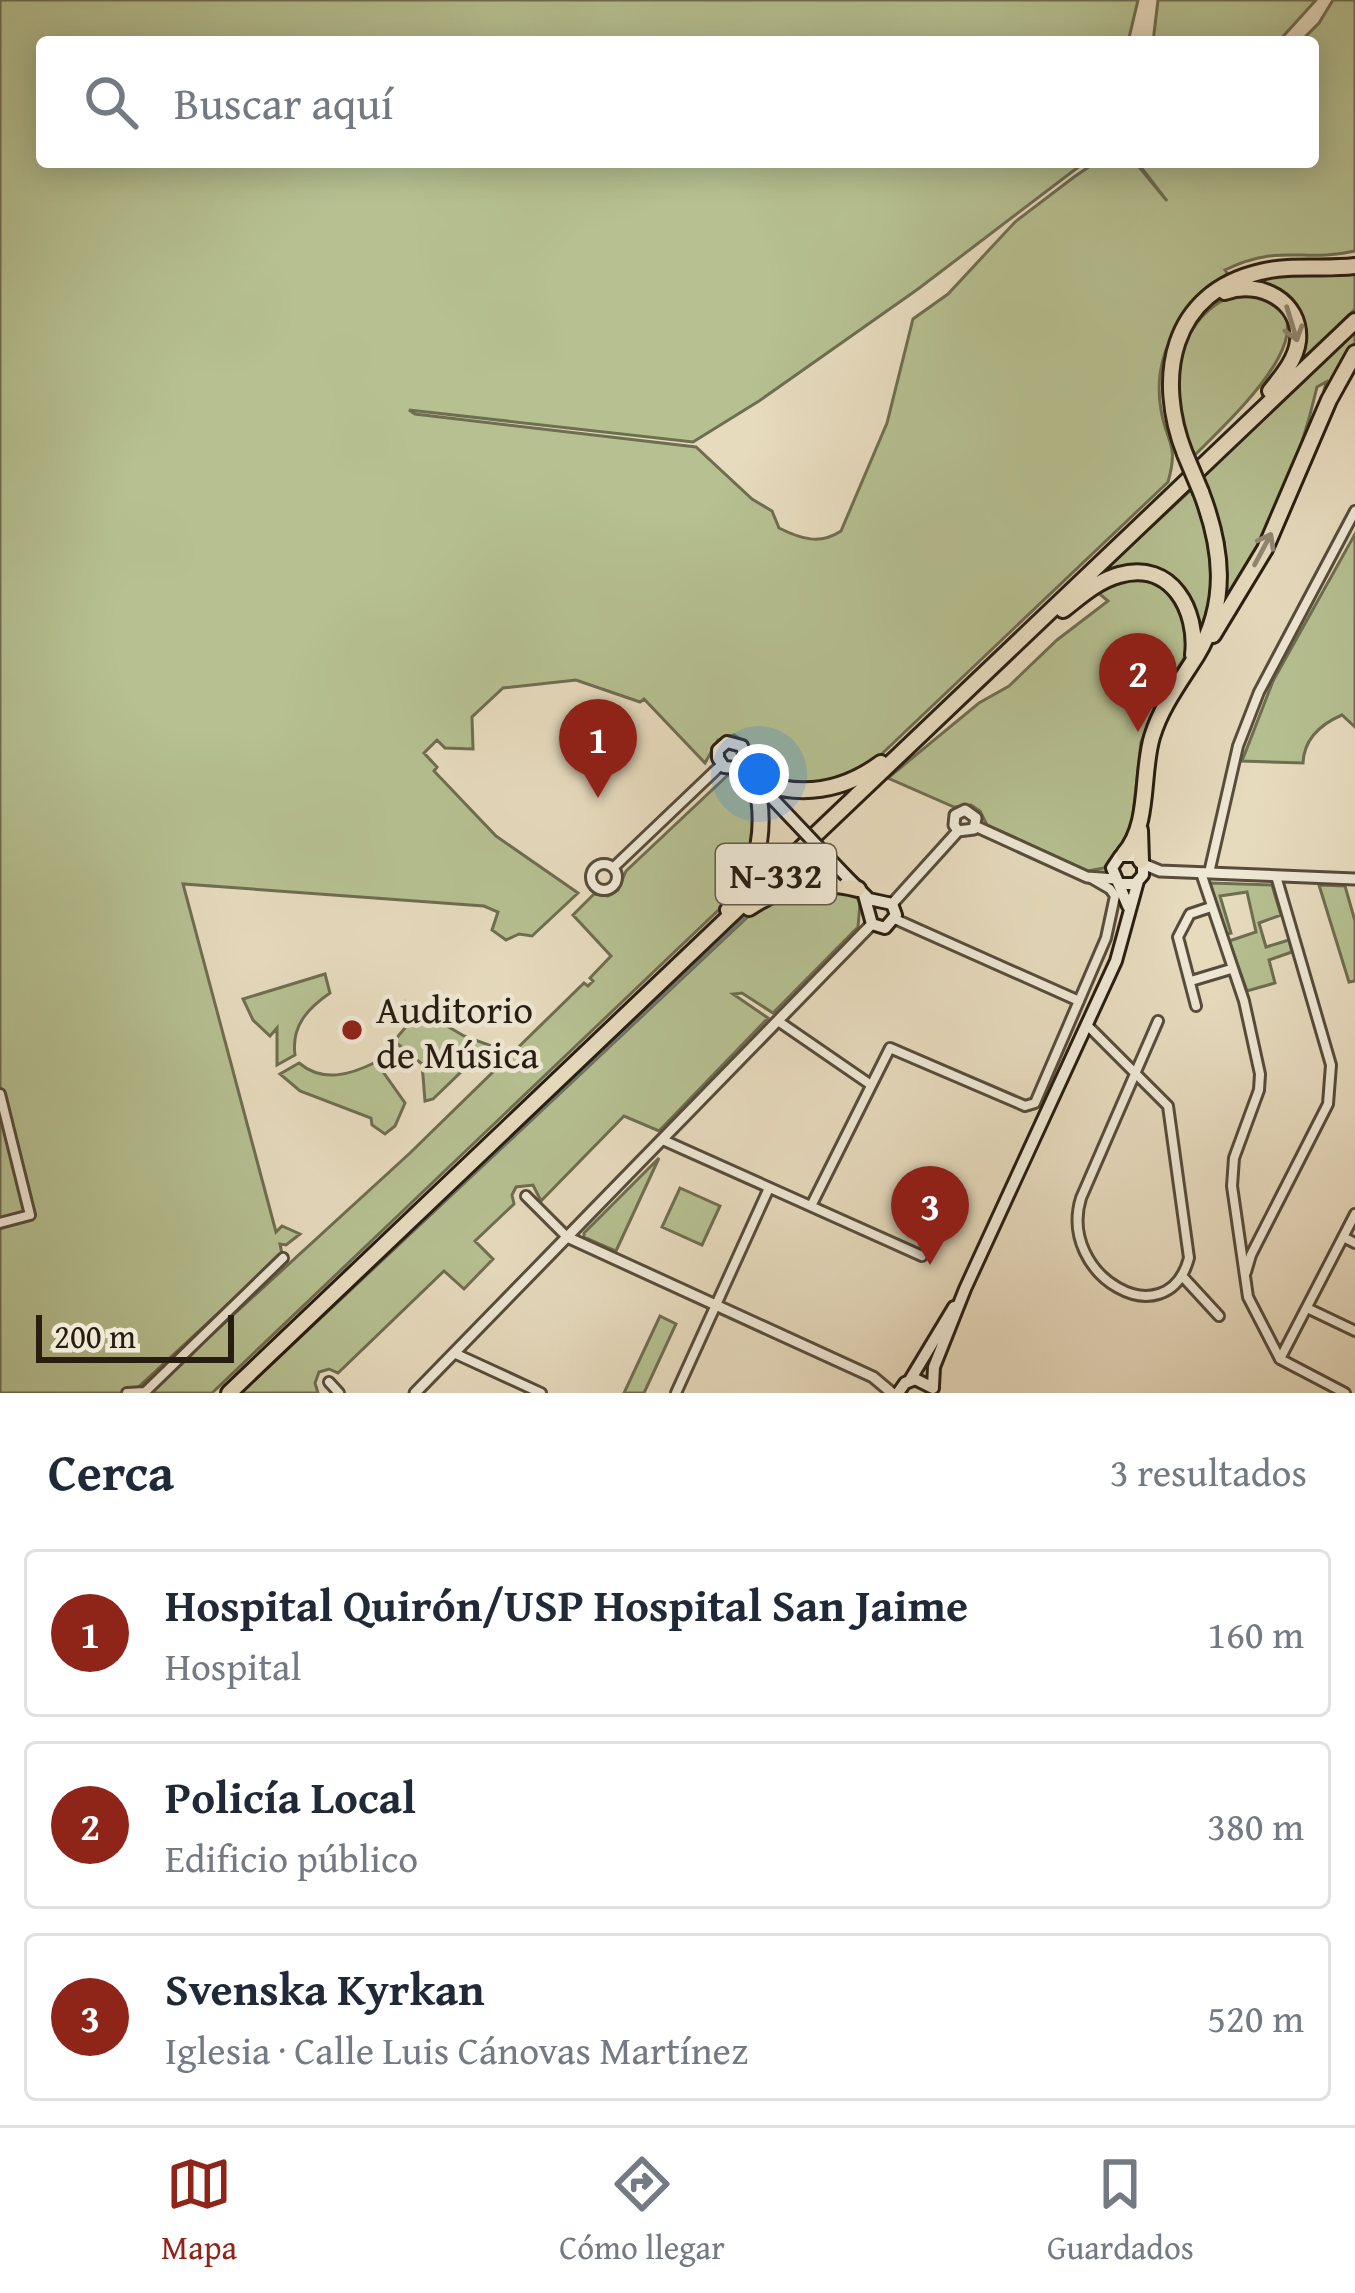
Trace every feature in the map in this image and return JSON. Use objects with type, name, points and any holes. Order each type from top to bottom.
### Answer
[{"type":"highway","points":[[1202,647],[1221,575],[1216,538],[1171,412],[1168,381],[1177,346],[1200,307],[1232,282],[1260,272],[1355,266]]},
{"type":"highway","points":[[1200,307],[1233,289],[1260,288],[1286,305],[1295,321],[1298,343],[1283,374],[1205,462]]},
{"type":"highway","name":"N-332","points":[[229,1393],[1355,321]]},
{"type":"highway","points":[[1142,862],[1139,824],[1154,731],[1265,549],[1329,400],[1355,352]]},
{"type":"highway","points":[[1011,649],[1101,583],[1120,574],[1140,573],[1167,582],[1185,599],[1194,623],[1192,662]]},
{"type":"highway","points":[[746,770],[800,791],[851,782],[957,700]]},
{"type":"highway","points":[[593,1047],[743,890],[758,853],[762,826],[746,770]]},
{"type":"highway","points":[[1124,854],[1139,824]]},
{"type":"highway","name":"N-332","points":[[593,1047],[759,902],[801,886],[867,898]]},
{"type":"main road","points":[[746,770],[721,765],[717,754],[727,742],[742,746],[746,770],[867,898],[872,924],[885,928],[895,920],[892,904],[867,898]]},
{"type":"main road","points":[[934,1390],[934,1367],[965,1289],[1119,953],[1142,862],[1124,854],[1115,880],[1129,912]]},
{"type":"main road","points":[[1115,880],[1140,880]]},
{"type":"main road","points":[[896,1393],[909,1381],[965,1289]]},
{"type":"main road","points":[[909,1381],[925,1380],[934,1390]]},
{"type":"street","points":[[1345,1393],[1280,1359],[1245,1287],[1232,1167],[1261,1079],[1247,1012],[1211,907],[1205,873],[1238,746],[1259,692],[1355,511]]},
{"type":"street","points":[[614,867],[721,765]]},
{"type":"street","points":[[958,831],[954,818],[961,810],[972,812],[975,826]]},
{"type":"street","points":[[958,831],[968,832],[975,826]]},
{"type":"street","points":[[811,1206],[892,1048],[1025,1106],[1034,1102],[1079,1001],[1106,938],[1115,880],[1095,878],[975,826]]},
{"type":"street","points":[[892,904],[958,831]]},
{"type":"street","points":[[1142,862],[1159,871],[1355,880]]},
{"type":"street","points":[[1140,880],[1159,871]]},
{"type":"street","points":[[1245,1287],[1249,1260],[1328,1104],[1332,1084],[1331,1065],[1276,875]]},
{"type":"street","points":[[1196,1006],[1178,937],[1190,914],[1211,907]]},
{"type":"street","points":[[895,920],[1079,1001]]},
{"type":"street","points":[[415,1393],[872,924]]},
{"type":"street","points":[[1190,981],[1231,969]]},
{"type":"street","points":[[1088,1025],[1104,1046],[1137,1072],[1168,1106],[1189,1258],[1184,1278],[1160,1295],[1131,1293],[1094,1269],[1078,1242],[1076,1219],[1081,1198],[1137,1072],[1158,1021]]},
{"type":"street","points":[[778,1022],[871,1084]]},
{"type":"street","points":[[1079,1042],[1104,1046]]},
{"type":"street","points":[[0,1094],[30,1215],[0,1223]]},
{"type":"street","points":[[663,1140],[922,1256]]},
{"type":"street","points":[[676,1393],[769,1188]]},
{"type":"street","points":[[526,1196],[567,1237],[883,1382],[896,1393]]},
{"type":"street","points":[[1280,1359],[1355,1214]]},
{"type":"street","points":[[1342,1238],[1355,1243]]},
{"type":"street","points":[[1239,1240],[1258,1242]]},
{"type":"street","points":[[127,1393],[145,1391],[283,1258]]},
{"type":"street","points":[[1184,1278],[1219,1316]]},
{"type":"street","points":[[1307,1307],[1355,1331]]},
{"type":"street","points":[[1267,1333],[1286,1335],[1298,1325]]},
{"type":"street","points":[[454,1353],[507,1384],[541,1393]]},
{"type":"street","points":[[883,1382],[909,1381]]},
{"type":"street","points":[[329,1382],[339,1393]]},
{"type":"green space","points":[[0,0],[1138,0],[1129,36],[36,36],[36,168],[1077,168],[918,289],[693,442],[409,410],[696,447],[752,499],[772,511],[779,528],[818,539],[841,531],[887,423],[913,319],[948,294],[1015,222],[1074,177],[1087,168],[1140,168],[1167,201],[1142,168],[1319,168],[1319,36],[1306,36],[1333,0],[1355,0],[1355,251],[1261,257],[1225,270],[1229,276],[1185,316],[1166,350],[1159,389],[1172,451],[1168,482],[867,768],[810,785],[780,784],[755,770],[748,744],[734,735],[718,740],[705,763],[644,699],[640,702],[576,680],[503,688],[472,717],[473,749],[445,748],[437,740],[424,753],[437,767],[434,771],[496,836],[578,893],[532,936],[519,934],[506,940],[492,930],[498,912],[484,906],[183,884],[276,1232],[282,1226],[300,1234],[280,1244],[282,1254],[132,1393],[0,1393]]},
{"type":"green space","points":[[1158,0],[1316,0],[1283,36],[1154,36]]},
{"type":"green space","points":[[1355,269],[1355,309],[1286,378],[1301,326],[1245,280]]},
{"type":"green space","points":[[1242,293],[1274,303],[1287,321],[1285,343],[1253,394],[1193,457],[1175,399],[1179,359],[1202,317]]},
{"type":"green space","points":[[1355,329],[1355,347],[1319,412],[1326,382],[1317,387],[1280,501],[1225,607],[1224,542],[1201,476]]},
{"type":"green space","points":[[1191,490],[1210,560],[1210,595],[1200,631],[1189,597],[1166,576],[1134,569],[1099,575]]},
{"type":"green space","points":[[1355,534],[1355,727],[1342,715],[1327,723],[1310,740],[1303,763],[1242,761],[1273,681]]},
{"type":"green space","points":[[1126,578],[1157,581],[1182,600],[1190,648],[1157,703],[1141,742],[1131,833],[1104,868],[1088,871],[987,825],[971,805],[954,807],[888,778],[979,703],[1009,686],[1057,640],[1108,601],[1095,590]]},
{"type":"green space","points":[[728,775],[747,782],[756,812],[750,856],[731,898],[212,1393],[148,1393],[410,1153],[584,983],[588,986],[593,981],[590,978],[611,956],[573,915],[594,894],[608,896],[618,890],[626,871]]},
{"type":"green space","points":[[1210,883],[1272,885],[1281,915],[1259,923],[1266,947],[1289,940],[1292,952],[1269,960],[1275,983],[1247,991],[1229,941],[1256,932],[1247,892],[1220,896],[1231,933],[1226,934]]},
{"type":"green space","points":[[1319,885],[1345,886],[1355,921],[1355,981],[1349,982]]},
{"type":"green space","points":[[818,889],[856,895],[858,927],[773,1013],[742,993],[733,994],[768,1018],[659,1131],[624,1116],[541,1201],[533,1185],[516,1187],[514,1204],[475,1241],[493,1259],[464,1289],[444,1271],[338,1373],[319,1372],[318,1393],[241,1393],[754,911],[774,900]]},
{"type":"green space","points":[[325,974],[330,993],[303,1019],[295,1055],[277,1065],[277,1028],[270,1036],[253,1020],[243,999]]},
{"type":"green space","points":[[406,1002],[489,1045],[433,1099],[425,1101],[422,1064],[394,1041],[405,1028]]},
{"type":"green space","points":[[376,1062],[405,1103],[395,1126],[385,1134],[372,1125],[371,1118],[300,1091],[280,1074],[299,1063],[318,1073],[337,1075]]},
{"type":"green space","points":[[659,1158],[616,1251],[584,1237],[584,1233]]},
{"type":"green space","points":[[680,1188],[720,1206],[702,1245],[662,1227]]},
{"type":"green space","points":[[660,1316],[676,1324],[644,1393],[624,1393]]},
{"type":"waterway","points":[[240,1393],[751,912]]},
{"type":"place","name":"Policía Local","points":[[1138,732]]},
{"type":"place","name":"Hospital Quirón/USP Hospital San Jaime","points":[[598,798]]},
{"type":"place","name":"Auditorio de Música","points":[[352,1030]]},
{"type":"place","name":"Svenska Kyrkan","points":[[930,1265]]}]
